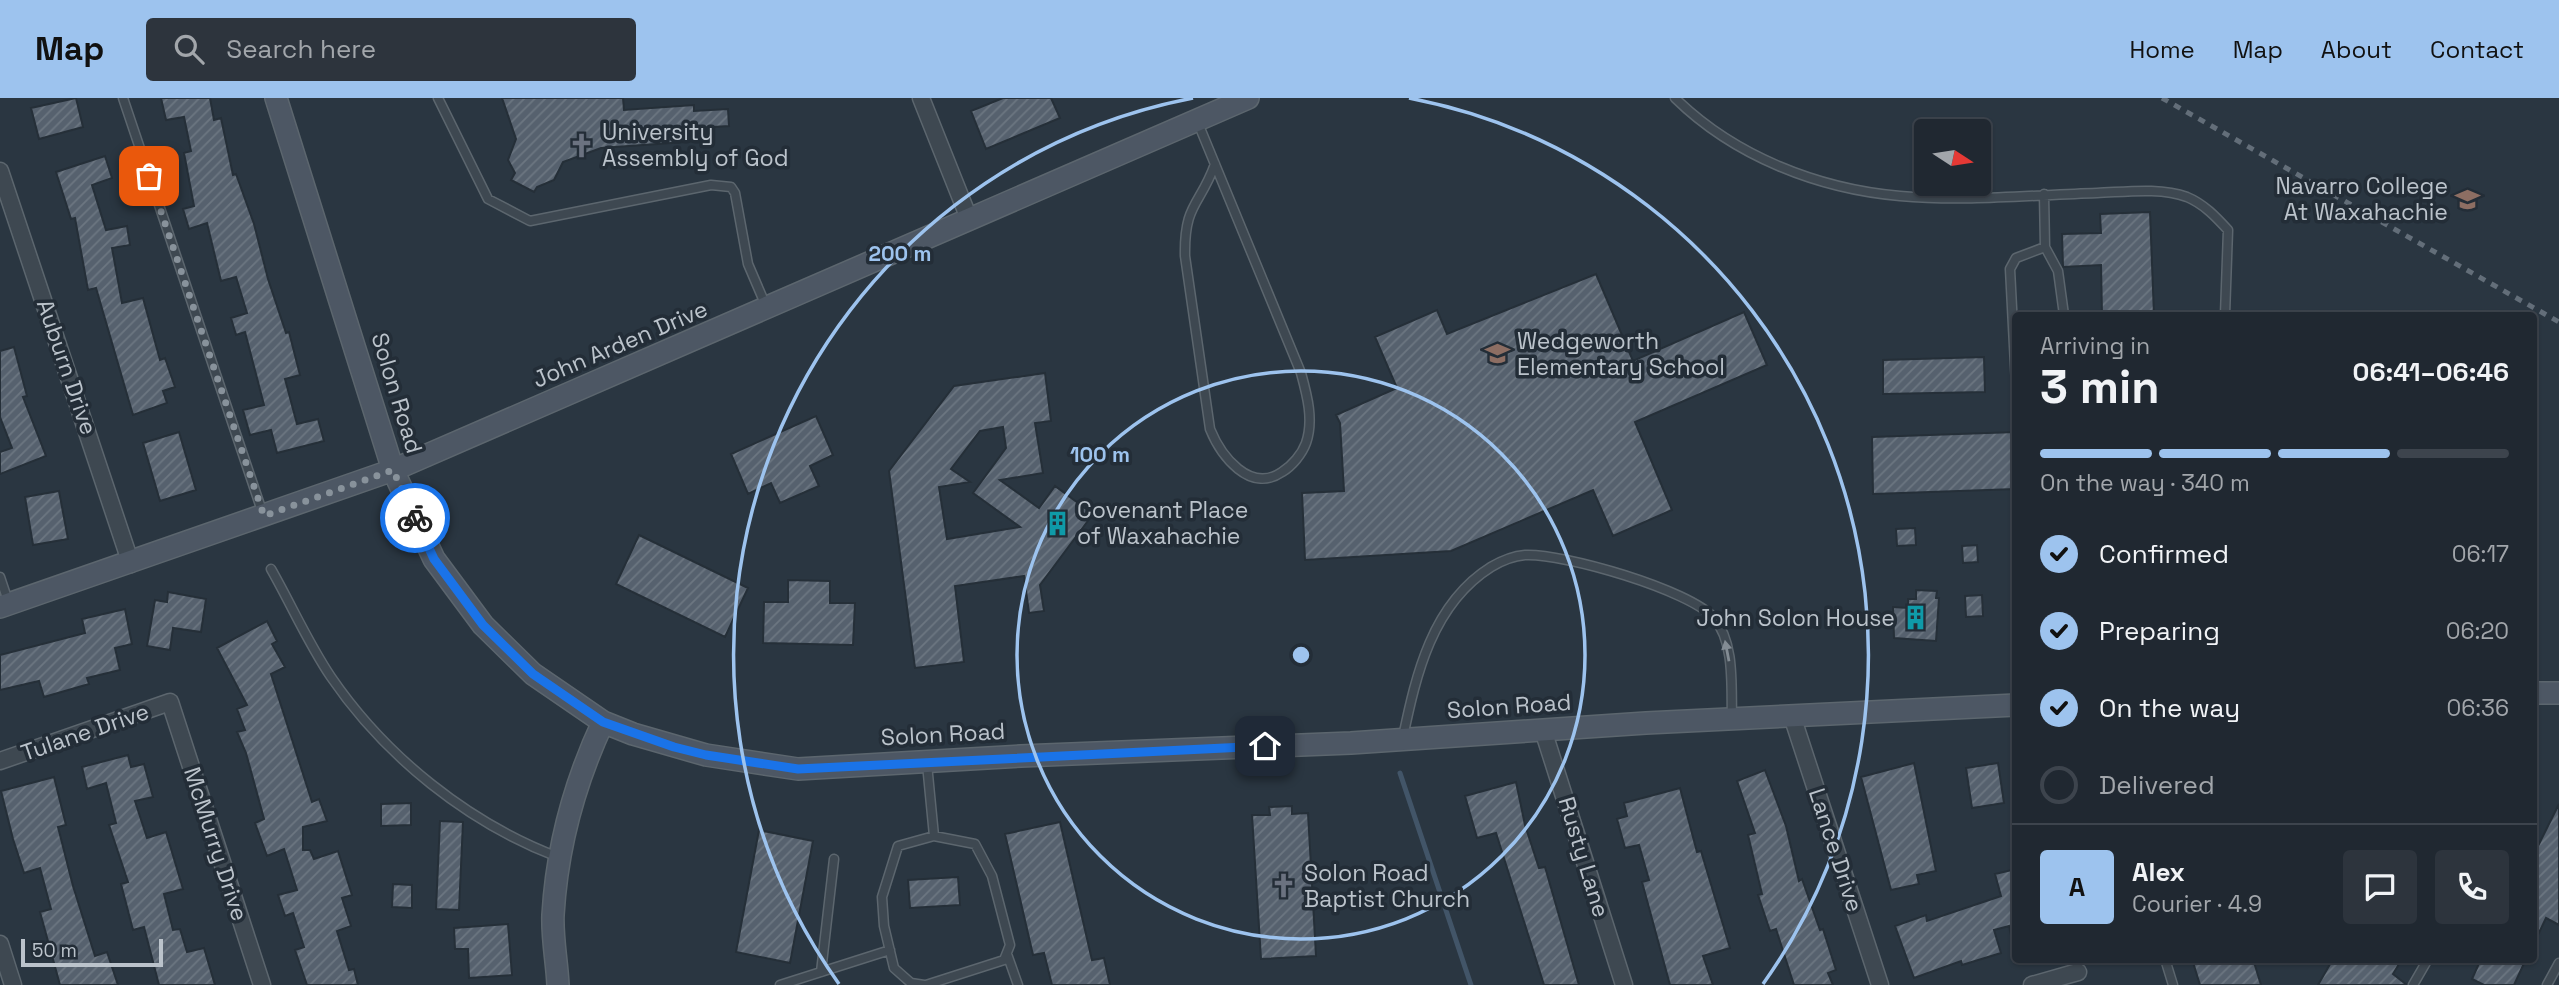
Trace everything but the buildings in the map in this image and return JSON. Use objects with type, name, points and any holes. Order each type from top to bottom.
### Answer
[{"type":"main road","name":"Solon Road","points":[[276,98],[393,470],[434,559],[483,625],[533,674],[603,722],[706,755],[798,769],[1402,740],[1732,719],[2012,705]]},
{"type":"main road","name":"John Arden Drive","points":[[5,606],[393,470],[1248,98]]},
{"type":"main road","points":[[2537,693],[2559,692]]},
{"type":"main road","points":[[558,985],[553,917],[560,857],[569,807],[583,765],[603,722]]},
{"type":"street","points":[[921,98],[970,221]]},
{"type":"street","name":"Auburn Drive","points":[[0,171],[131,564]]},
{"type":"street","name":"Tulane Drive","points":[[0,761],[170,702]]},
{"type":"street","name":"McMurry Drive","points":[[170,702],[262,985]]},
{"type":"street","name":"Lance Drive","points":[[1792,716],[1880,985]]},
{"type":"street","name":"Rusty Lane","points":[[1543,730],[1624,985]]},
{"type":"street","points":[[0,944],[13,985]]},
{"type":"street","points":[[2032,985],[2078,972]]},
{"type":"lane","points":[[123,98],[264,516]]},
{"type":"lane","points":[[438,98],[488,199],[530,222],[711,185],[730,187],[735,193],[748,264],[768,309]]},
{"type":"lane","points":[[1675,98],[1691,114],[1741,148],[1800,175],[1849,190],[1902,196],[2169,193],[2188,197],[2210,211],[2228,230],[2225,312]]},
{"type":"lane","points":[[1197,120],[1301,373],[1309,401],[1307,441],[1301,452],[1288,468],[1263,479],[1248,476],[1237,468],[1216,442],[1210,429],[1185,256],[1185,229],[1188,214],[1215,164]]},
{"type":"lane","points":[[2044,194],[2045,247],[2058,271],[2064,312]]},
{"type":"lane","points":[[2012,312],[2010,269],[2016,258],[2045,247]]},
{"type":"lane","points":[[1402,740],[1426,648],[1444,616],[1490,568],[1524,555],[1555,557],[1636,579],[1676,596],[1714,618],[1729,653],[1732,719]]},
{"type":"lane","points":[[271,569],[331,677],[394,752],[439,791],[527,845],[560,857]]},
{"type":"lane","points":[[0,577],[5,606]]},
{"type":"lane","points":[[927,761],[934,836]]},
{"type":"lane","points":[[934,836],[975,844],[992,876],[1010,945],[1004,960],[925,985],[911,984],[894,968],[890,950],[881,897],[898,846],[934,836]]},
{"type":"lane","points":[[821,972],[834,859]]},
{"type":"lane","points":[[780,985],[890,950]]},
{"type":"lane","points":[[1007,954],[1018,985]]},
{"type":"lane","points":[[2166,963],[2173,985]]},
{"type":"lane","points":[[2413,985],[2426,963]]},
{"type":"lane","points":[[2547,985],[2559,963]]},
{"type":"waterway","points":[[1400,773],[1471,985]]},
{"type":"railway","points":[[2162,98],[2559,322]]},
{"type":"way so far","points":[[149,176],[264,516],[393,470],[415,518]]},
{"type":"place","name":"University Assembly of God","points":[[582,145]]},
{"type":"place","name":"Navarro College At Waxahachie","points":[[2468,199]]},
{"type":"place","name":"Wedgeworth Elementary School","points":[[1497,354]]},
{"type":"place","name":"Covenant Place of Waxahachie","points":[[1057,523]]},
{"type":"place","name":"John Solon House","points":[[1915,618]]},
{"type":"place","name":"Solon Road Baptist Church","points":[[1284,886]]},
{"type":"route","points":[[415,518],[434,559],[483,625],[533,674],[603,722],[674,747],[706,755],[798,769],[1265,746]]}]
